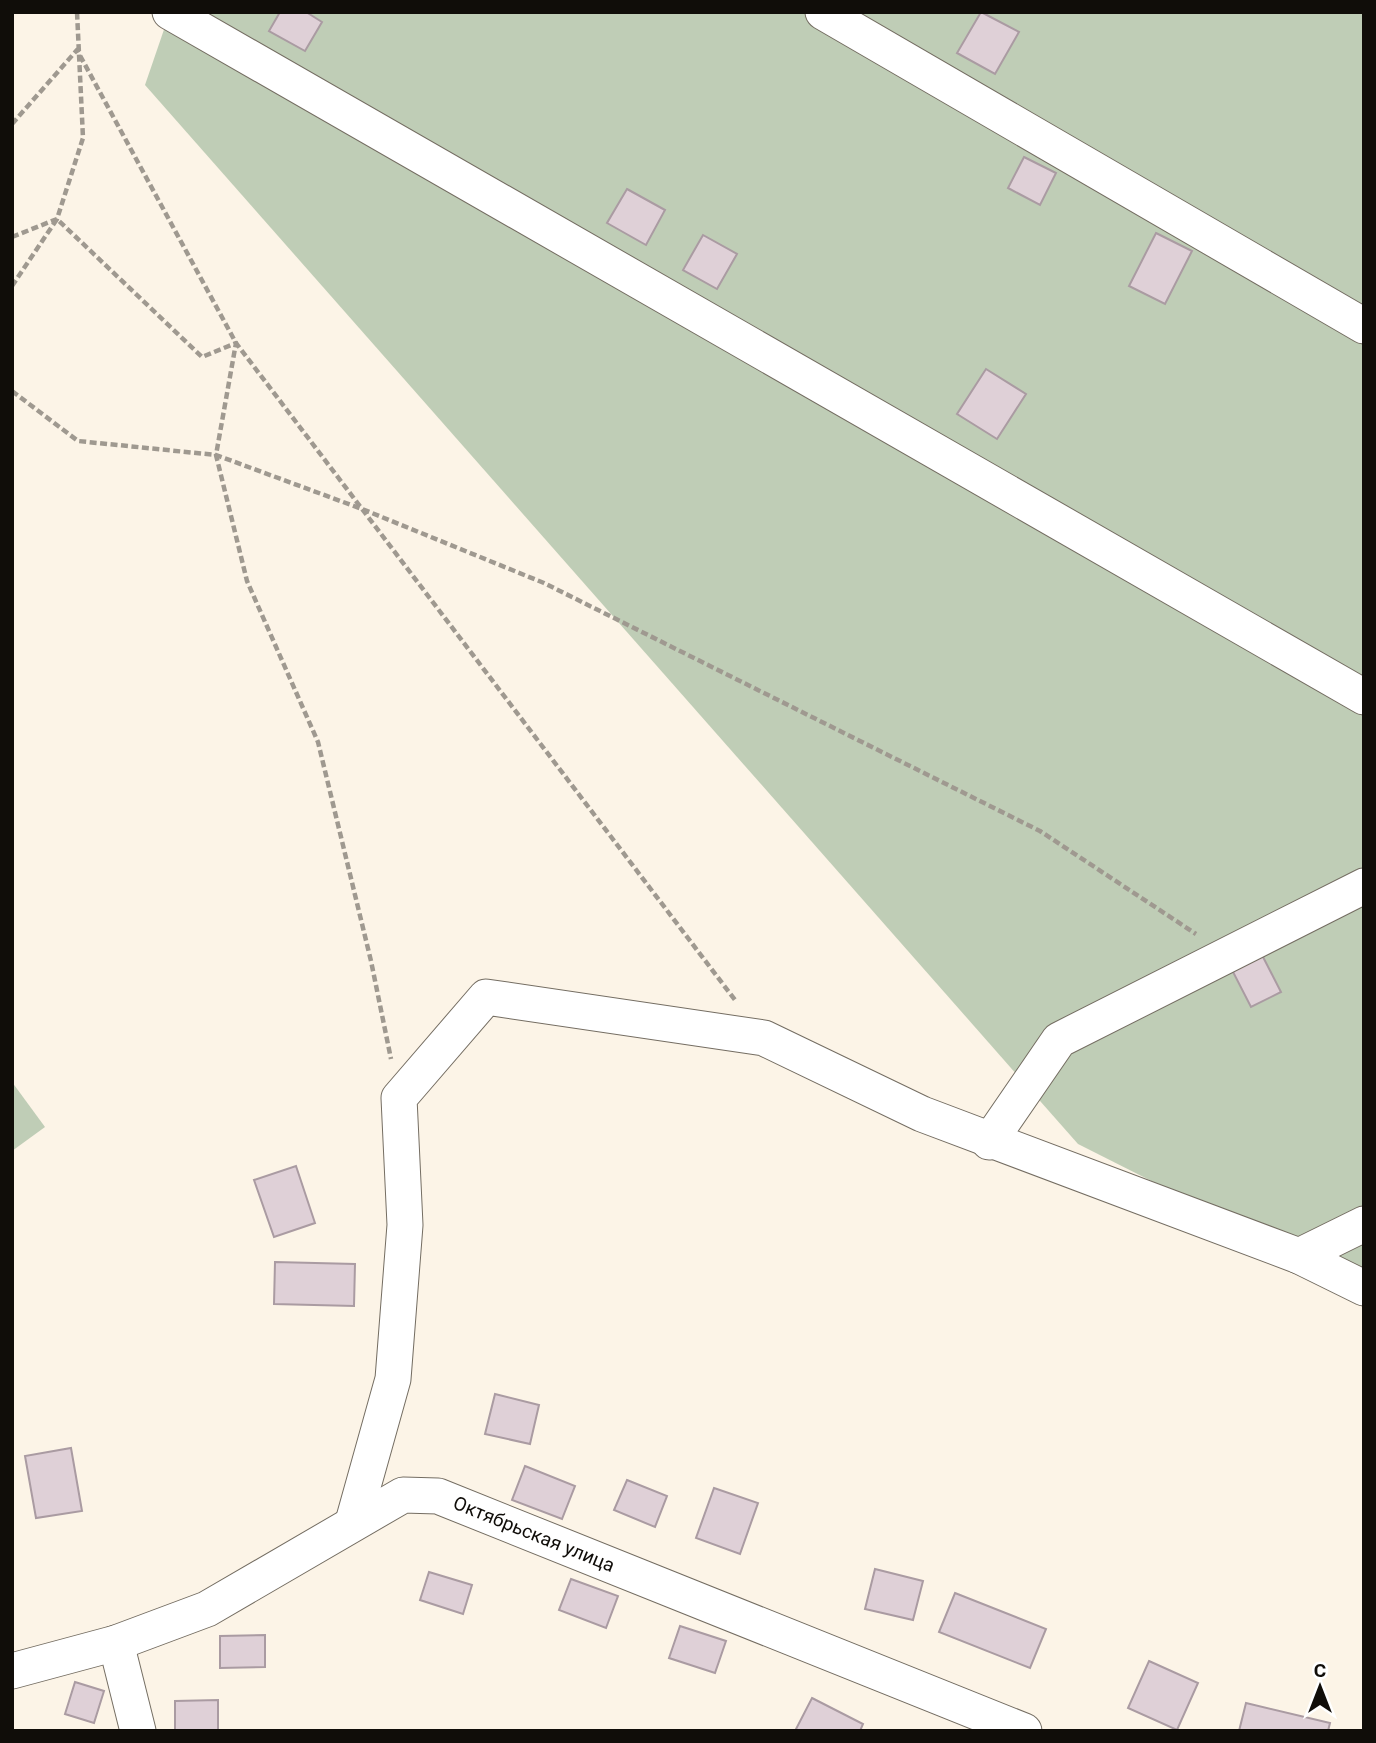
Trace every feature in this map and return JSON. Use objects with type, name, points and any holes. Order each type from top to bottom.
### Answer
[{"type":"street","points":[[170,12],[1364,697]]},
{"type":"street","points":[[823,12],[1364,326]]},
{"type":"street","points":[[989,1142],[1059,1040],[1364,886]]},
{"type":"street","points":[[353,1521],[393,1379],[405,1225],[399,1098],[486,997],[764,1038],[922,1114],[989,1142],[1299,1256],[1364,1288]]},
{"type":"street","points":[[1299,1256],[1364,1224]]},
{"type":"street","name":"Октябрьская улица","points":[[12,1671],[116,1643],[207,1609],[303,1555],[353,1521],[403,1495],[438,1496],[1024,1731]]},
{"type":"street","points":[[116,1643],[138,1731]]},
{"type":"path","points":[[12,286],[57,219],[83,138],[77,12]]},
{"type":"path","points":[[12,124],[77,50]]},
{"type":"path","points":[[77,50],[236,343],[764,1038]]},
{"type":"path","points":[[12,237],[57,219]]},
{"type":"path","points":[[57,219],[202,357],[236,343]]},
{"type":"path","points":[[236,343],[216,455],[247,581],[318,741],[371,961],[399,1098]]},
{"type":"path","points":[[12,391],[78,441],[216,455],[362,509],[544,583],[1040,831],[1227,954]]},
{"type":"green space","points":[[170,12],[1364,12],[1364,1288],[1078,1144],[145,85]]},
{"type":"green space","points":[[12,1082],[45,1127],[12,1151]]},
{"type":"building","points":[[280,12],[306,12],[322,22],[305,51],[269,31]]},
{"type":"building","points":[[981,12],[1019,32],[995,74],[957,53]]},
{"type":"building","points":[[1024,157],[1056,173],[1040,205],[1008,188]]},
{"type":"building","points":[[627,189],[665,210],[646,245],[607,223]]},
{"type":"building","points":[[1156,233],[1192,251],[1165,304],[1129,286]]},
{"type":"building","points":[[703,235],[737,254],[717,289],[683,270]]},
{"type":"building","points":[[986,369],[1026,394],[997,439],[957,414]]},
{"type":"building","points":[[1261,953],[1281,992],[1251,1007],[1231,968]]},
{"type":"building","points":[[296,1166],[315,1223],[274,1237],[254,1180]]},
{"type":"building","points":[[275,1262],[355,1264],[354,1306],[274,1304]]},
{"type":"building","points":[[495,1394],[539,1405],[530,1444],[485,1434]]},
{"type":"building","points":[[71,1448],[82,1511],[36,1518],[25,1456]]},
{"type":"building","points":[[525,1466],[575,1486],[562,1519],[512,1500]]},
{"type":"building","points":[[627,1480],[667,1496],[655,1527],[614,1510]]},
{"type":"building","points":[[714,1488],[758,1503],[740,1554],[696,1538]]},
{"type":"building","points":[[875,1569],[923,1581],[913,1620],[865,1609]]},
{"type":"building","points":[[429,1572],[472,1585],[463,1614],[420,1600]]},
{"type":"building","points":[[571,1579],[618,1596],[606,1628],[559,1610]]},
{"type":"building","points":[[955,1593],[1046,1629],[1030,1668],[939,1632]]},
{"type":"building","points":[[680,1626],[726,1641],[715,1673],[669,1658]]},
{"type":"building","points":[[265,1635],[265,1667],[220,1668],[220,1636]]},
{"type":"building","points":[[1149,1661],[1198,1683],[1177,1730],[1128,1708]]},
{"type":"building","points":[[75,1682],[104,1691],[94,1723],[65,1714]]},
{"type":"building","points":[[812,1698],[863,1724],[860,1731],[795,1731]]},
{"type":"building","points":[[218,1700],[218,1730],[175,1731],[175,1701]]},
{"type":"building","points":[[1246,1703],[1330,1723],[1328,1731],[1239,1731]]}]
